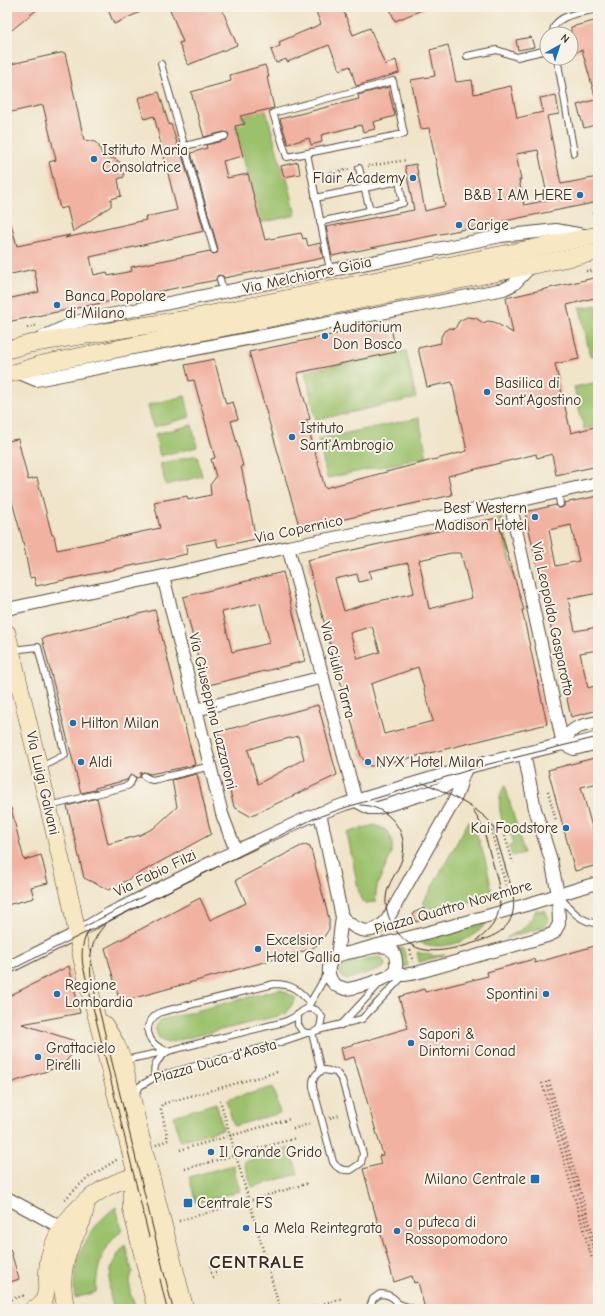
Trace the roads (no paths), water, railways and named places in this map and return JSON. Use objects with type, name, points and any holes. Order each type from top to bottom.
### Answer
[{"type":"street","name":"Via Melchiorre Gioia","points":[[29,344],[75,322],[501,236],[556,230],[595,241]]},
{"type":"street","name":"Via Melchiorre Gioia","points":[[7,350],[29,344],[187,318],[595,241]]},
{"type":"street","points":[[12,373],[42,364],[532,265],[595,241]]},
{"type":"street","name":"Via Copernico","points":[[7,610],[288,547],[598,483]]},
{"type":"street","name":"Via Leopoldo Gasparotto","points":[[510,502],[563,744]]},
{"type":"street","name":"Via Giulio Tarra","points":[[288,547],[356,801]]},
{"type":"street","name":"Via Giuseppina Lazzaroni","points":[[164,576],[224,823],[236,851]]},
{"type":"street","name":"Via Luigi Galvani","points":[[7,633],[71,902],[77,934]]},
{"type":"street","points":[[196,710],[324,677]]},
{"type":"street","points":[[563,744],[567,735],[575,728],[598,722]]},
{"type":"street","points":[[524,753],[535,809],[551,860],[558,894],[559,924],[556,930],[551,935],[416,973],[393,976],[344,988],[337,986],[332,982],[329,970],[332,962],[337,956],[342,917],[320,813],[426,780],[524,753],[563,744],[574,749],[598,743]]},
{"type":"street","points":[[356,801],[369,808],[378,808],[440,788],[456,780],[466,769]]},
{"type":"street","name":"Piazza Quattro Novembre","points":[[342,917],[353,926],[369,932],[377,929],[387,920],[455,799],[466,769]]},
{"type":"street","name":"Via Fabio Filzi","points":[[7,968],[77,934],[100,918],[236,851],[320,813]]},
{"type":"street","name":"Piazza Quattro Novembre","points":[[337,956],[509,910],[598,883]]},
{"type":"street","points":[[77,934],[96,1013],[116,1044],[116,1062],[144,1175],[184,1309]]},
{"type":"street","name":"Piazza Quattro Novembre","points":[[356,951],[382,945],[389,948],[396,957],[397,964],[393,976]]},
{"type":"street","points":[[116,1062],[132,1100],[144,1175],[170,1309]]},
{"type":"street","points":[[36,1305],[43,1303],[46,1293],[50,1257],[62,1228],[75,1211],[110,1185],[123,1179],[144,1175]]},
{"type":"street","points":[[144,1175],[131,1195],[131,1207],[156,1309]]},
{"type":"street","points":[[7,1198],[62,1228]]},
{"type":"street","points":[[66,1309],[63,1285],[66,1260],[71,1243],[82,1223],[86,1202]]},
{"type":"lane","points":[[554,26],[558,20],[565,17],[598,9]]},
{"type":"lane","points":[[467,56],[497,50],[517,57],[539,52]]},
{"type":"lane","points":[[161,64],[214,250]]},
{"type":"lane","points":[[558,66],[574,153]]},
{"type":"lane","points":[[393,81],[404,134],[307,154],[287,157],[272,113],[393,81]]},
{"type":"lane","points":[[185,146],[225,136]]},
{"type":"lane","points":[[307,154],[330,270]]},
{"type":"lane","points":[[359,168],[370,210]]},
{"type":"lane","points":[[316,198],[399,181],[403,203],[320,222]]},
{"type":"lane","points":[[220,279],[223,292]]},
{"type":"lane","points":[[558,492],[560,504]]},
{"type":"lane","points":[[11,650],[38,647],[65,755],[39,768]]},
{"type":"lane","points":[[563,744],[598,735]]},
{"type":"lane","points":[[144,776],[154,780],[211,766]]},
{"type":"lane","points":[[48,806],[127,786],[130,784],[132,779]]},
{"type":"lane","points":[[558,894],[583,919],[592,923],[598,923]]},
{"type":"lane","name":"Piazza Duca d'Aosta","points":[[116,1062],[168,1051],[284,1022],[298,1015],[309,1005],[329,970]]},
{"type":"lane","points":[[341,1025],[393,976]]},
{"type":"lane","name":"Piazza Duca d'Aosta","points":[[132,1100],[140,1086],[155,1077],[362,1019],[393,976]]},
{"type":"lane","name":"Piazza Duca d'Aosta","points":[[168,1051],[154,1044],[148,1031],[150,1022],[161,1012],[274,984],[286,985],[299,991],[309,1005],[322,1017],[320,1027],[312,1032],[303,1032],[298,1025],[298,1015]]},
{"type":"lane","name":"Piazza Duca d'Aosta","points":[[312,1032],[321,1071]]},
{"type":"lane","points":[[155,1077],[153,1069],[154,1065],[168,1051]]},
{"type":"lane","points":[[321,1071],[332,1071],[338,1074],[342,1080],[363,1154],[361,1163],[351,1170],[340,1169],[333,1162],[312,1081],[321,1071]]},
{"type":"lane","points":[[369,1309],[373,1299],[380,1294],[389,1296],[396,1300],[399,1306],[414,1309]]},
{"type":"tram line","points":[[7,972],[315,818],[489,764],[598,737]]},
{"type":"tram line","points":[[360,805],[370,806],[387,815],[394,822],[403,839],[404,849],[402,859],[388,887],[386,903],[388,916],[392,925],[405,940],[413,946],[421,949],[438,951],[467,945],[496,934],[503,930],[508,923],[512,915],[514,905],[513,893],[494,829],[488,819],[455,797],[422,783]]},
{"type":"tram line","points":[[473,811],[482,826],[486,837],[497,878],[500,901],[499,911],[495,922],[488,931],[477,940]]},
{"type":"tram line","points":[[84,927],[144,896]]},
{"type":"tram line","points":[[105,925],[100,930],[92,949],[90,962],[91,977],[173,1309]]},
{"type":"tram line","points":[[89,930],[83,947],[83,966],[149,1237]]},
{"type":"tram line","points":[[160,1279],[167,1309]]},
{"type":"place","name":"Istituto Maria Consolatrice","points":[[94,159]]},
{"type":"place","name":"Flair Academy","points":[[413,178]]},
{"type":"place","name":"B&B I AM HERE","points":[[580,195]]},
{"type":"place","name":"Carige","points":[[459,225]]},
{"type":"place","name":"Banca Popolare di Milano","points":[[57,305]]},
{"type":"place","name":"Auditorium Don Bosco","points":[[325,336]]},
{"type":"place","name":"Basilica di Sant'Agostino","points":[[487,392]]},
{"type":"place","name":"Istituto Sant'Ambrogio","points":[[292,437]]},
{"type":"place","name":"Best Western Madison Hotel","points":[[535,517]]},
{"type":"place","name":"Hilton Milan","points":[[73,723]]},
{"type":"place","name":"Aldi","points":[[81,762]]},
{"type":"place","name":"NYX Hotel Milan","points":[[368,762]]},
{"type":"place","name":"Kai Foodstore","points":[[566,828]]},
{"type":"place","name":"Excelsior Hotel Gallia","points":[[258,949]]},
{"type":"place","name":"Regione Lombardia","points":[[57,994]]},
{"type":"place","name":"Spontini","points":[[546,994]]},
{"type":"place","name":"Sapori & Dintorni Conad","points":[[411,1043]]},
{"type":"place","name":"Grattacielo Pirelli","points":[[38,1057]]},
{"type":"place","name":"Il Grande Grido","points":[[211,1152]]},
{"type":"place","name":"Milano Centrale","points":[[535,1179]]},
{"type":"place","name":"Centrale FS","points":[[188,1203]]},
{"type":"place","name":"La Mela Reintegrata","points":[[246,1228]]},
{"type":"place","name":"a puteca di Rossopomodoro","points":[[397,1231]]},
{"type":"district","name":"CENTRALE","points":[[257,1262]]}]
